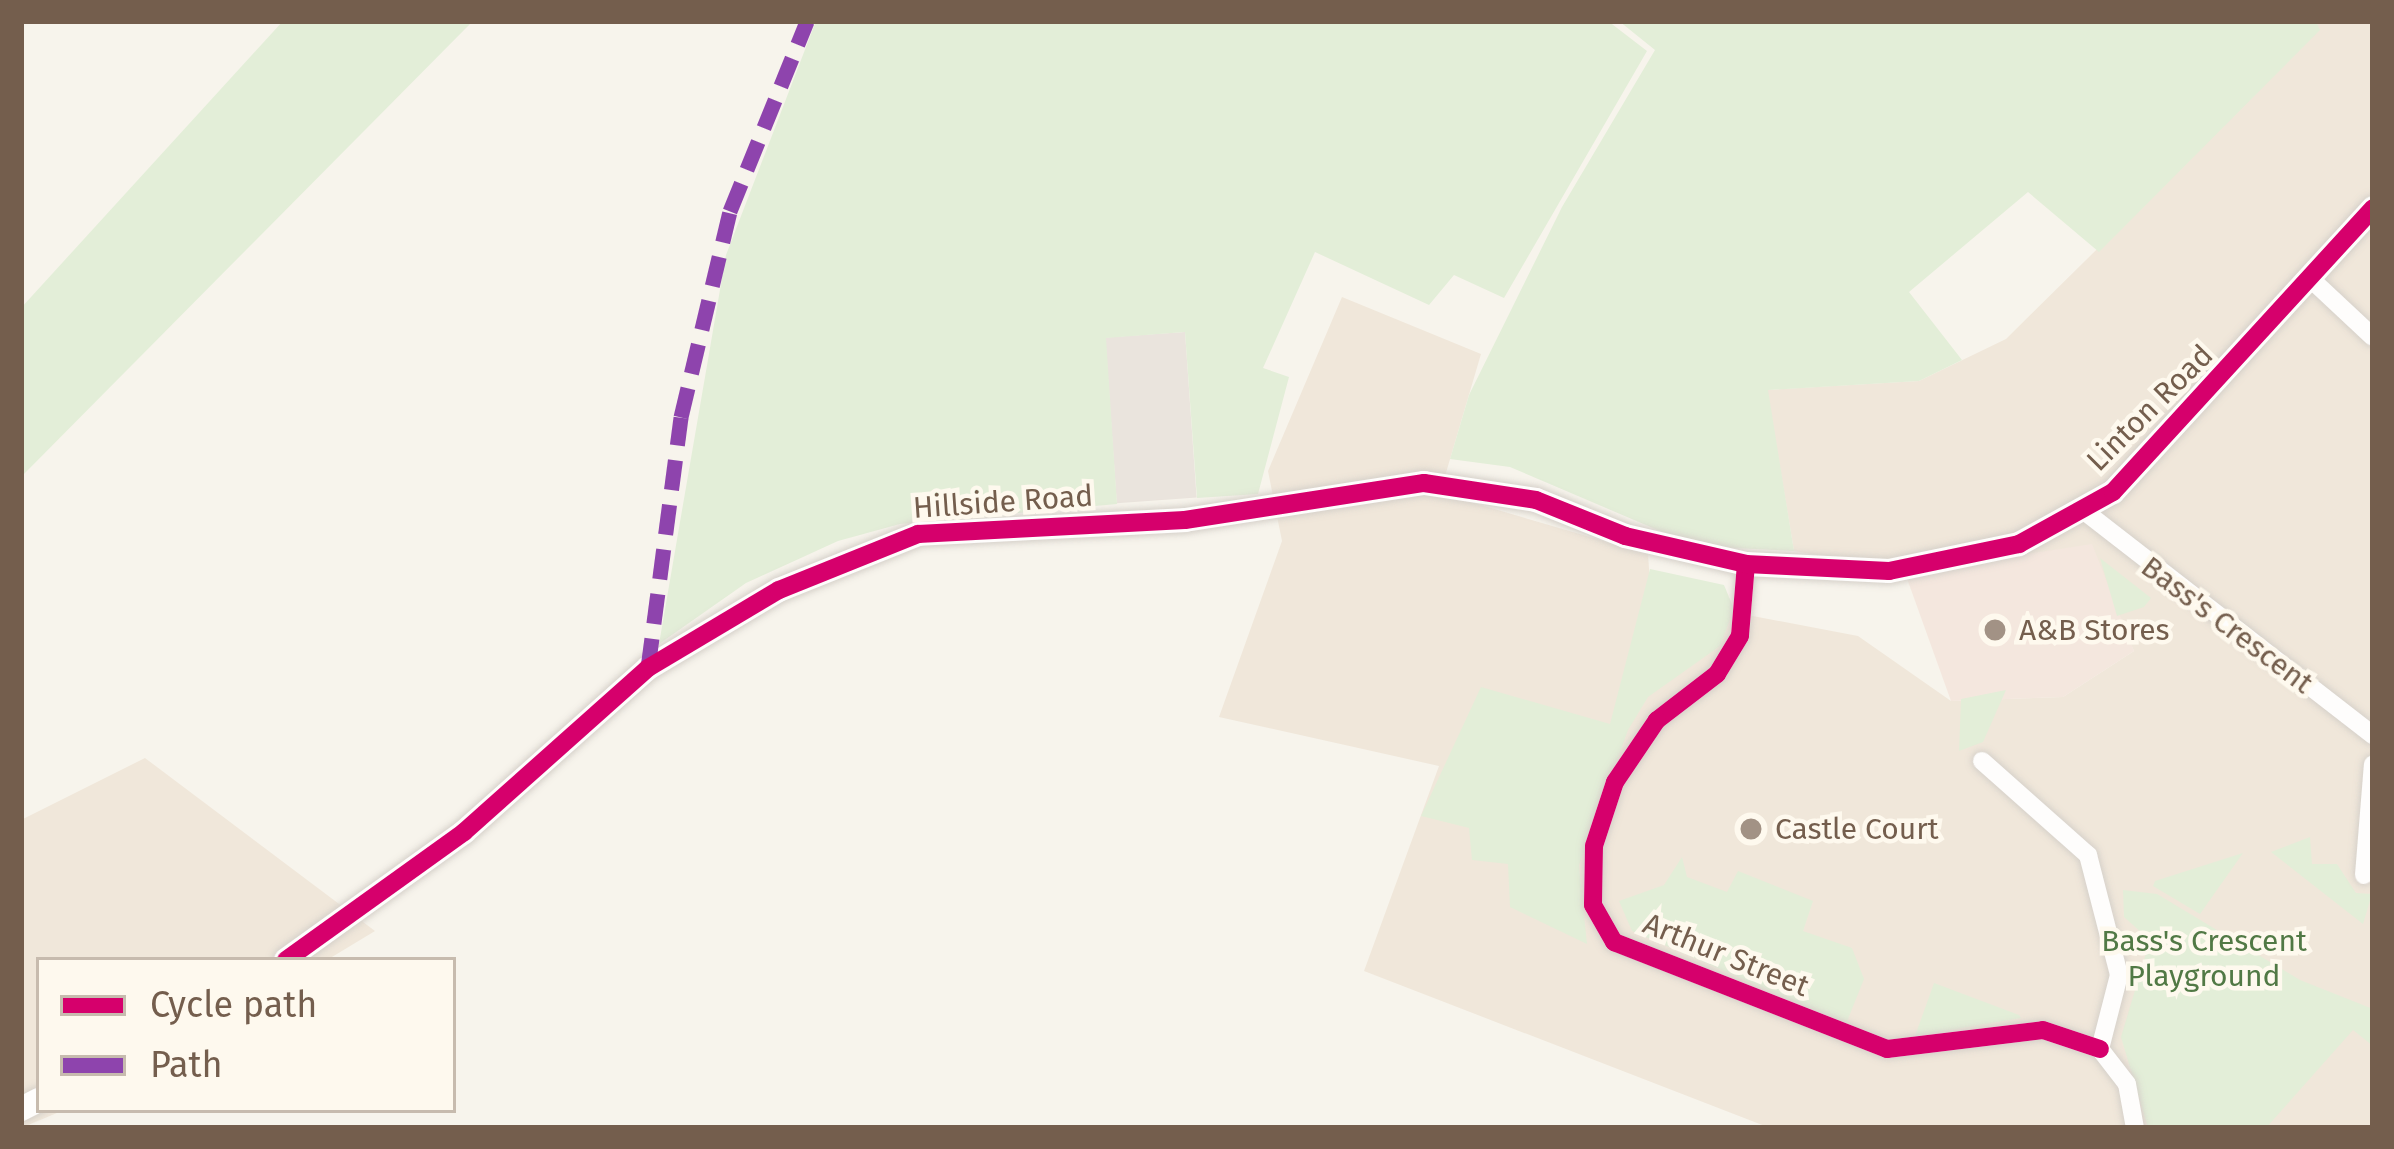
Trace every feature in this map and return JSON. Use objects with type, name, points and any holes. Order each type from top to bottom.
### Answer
[{"type":"street","name":"Linton Road","points":[[1700,557],[1746,564],[1936,566],[2084,511],[2312,280],[2373,208]]},
{"type":"street","points":[[2312,280],[2373,337]]},
{"type":"street","name":"Hillside Road","points":[[290,957],[464,832],[648,668],[779,590],[918,534],[1185,520],[1376,487],[1466,484],[1700,557]]},
{"type":"street","name":"Bass's Crescent","points":[[2084,511],[2373,734]]},
{"type":"street","name":"Arthur Street","points":[[1746,564],[1740,636],[1717,674],[1657,720],[1615,782],[1594,846],[1593,905],[1614,942],[1887,1049],[2043,1030],[2100,1049]]},
{"type":"street","points":[[1982,761],[2088,855],[2120,975],[2100,1049],[2126,1084],[2135,1128]]},
{"type":"street","points":[[2364,875],[2373,764]]},
{"type":"shaded area","points":[[2316,21],[2373,21],[2373,1128],[1770,1128],[1364,971],[1439,766],[1219,717],[1282,541],[1268,471],[1342,297],[1481,354],[1440,493],[1648,554],[1652,612],[1737,613],[1858,636],[1951,701],[2063,697],[2134,651],[2113,607],[1794,551],[1767,390],[1919,381],[2006,339],[2319,30]]},
{"type":"shaded area","points":[[1185,332],[1197,498],[1117,503],[1105,338]]},
{"type":"shaded area","points":[[2092,544],[2134,651],[2063,697],[1951,701],[1905,573]]},
{"type":"shaded area","points":[[145,758],[375,931],[332,957],[36,957],[36,1113],[57,1113],[21,1128],[21,820]]},
{"type":"green space","points":[[283,21],[473,21],[21,477],[21,308]]},
{"type":"green space","points":[[816,21],[1608,21],[1647,51],[1504,298],[1454,275],[1429,305],[1315,252],[1263,368],[1289,377],[1258,494],[1197,498],[1185,332],[1106,338],[1117,504],[900,524],[838,541],[746,583],[659,644],[726,255]]},
{"type":"green space","points":[[1619,21],[2316,21],[2320,30],[2099,252],[2028,192],[1909,292],[1962,360],[1919,381],[1768,390],[1794,551],[1695,546],[1510,467],[1450,459],[1469,395],[1562,207],[1655,50]]},
{"type":"green space","points":[[2100,558],[2151,598],[2144,607],[2117,616]]},
{"type":"green space","points":[[1650,569],[1724,585],[1734,609],[1720,646],[1648,697],[1628,730],[1579,865],[1587,944],[1510,907],[1508,864],[1472,860],[1469,828],[1421,816],[1481,687],[1610,724]]},
{"type":"green space","points":[[2006,690],[1983,742],[1959,751],[1961,699]]},
{"type":"green space","points":[[2310,837],[2312,864],[2337,864],[2356,893],[2372,894],[2363,924],[2271,852]]},
{"type":"green space","points":[[2243,853],[2200,914],[2153,886],[2155,881]]},
{"type":"green space","points":[[1682,857],[1687,877],[1727,892],[1738,871],[1813,901],[1803,931],[1852,948],[1864,979],[1846,1024],[1632,931],[1619,901],[1664,885]]},
{"type":"green space","name":"Bass's Crescent Playground","points":[[2123,890],[2157,894],[2300,980],[2373,1009],[2373,1046],[2353,1030],[2266,1128],[2148,1128],[2121,1037],[2150,940],[2124,917]]},
{"type":"green space","points":[[1934,983],[2019,1015],[2021,1018],[1915,1036]]},
{"type":"marked path","points":[[648,668],[681,417],[730,211],[807,21]]},
{"type":"cycle path","points":[[290,957],[464,832],[648,668],[779,590],[918,534],[1185,520],[1424,483],[1536,500],[1625,536],[1746,564],[1889,571],[2019,544],[2113,492],[2373,208]]},
{"type":"cycle path","points":[[1746,564],[1740,636],[1717,674],[1657,720],[1615,782],[1594,846],[1593,905],[1614,942],[1887,1049],[2043,1030],[2100,1049]]},
{"type":"place","name":"A&B Stores","points":[[1995,630]]},
{"type":"place","name":"Castle Court","points":[[1751,829]]}]
